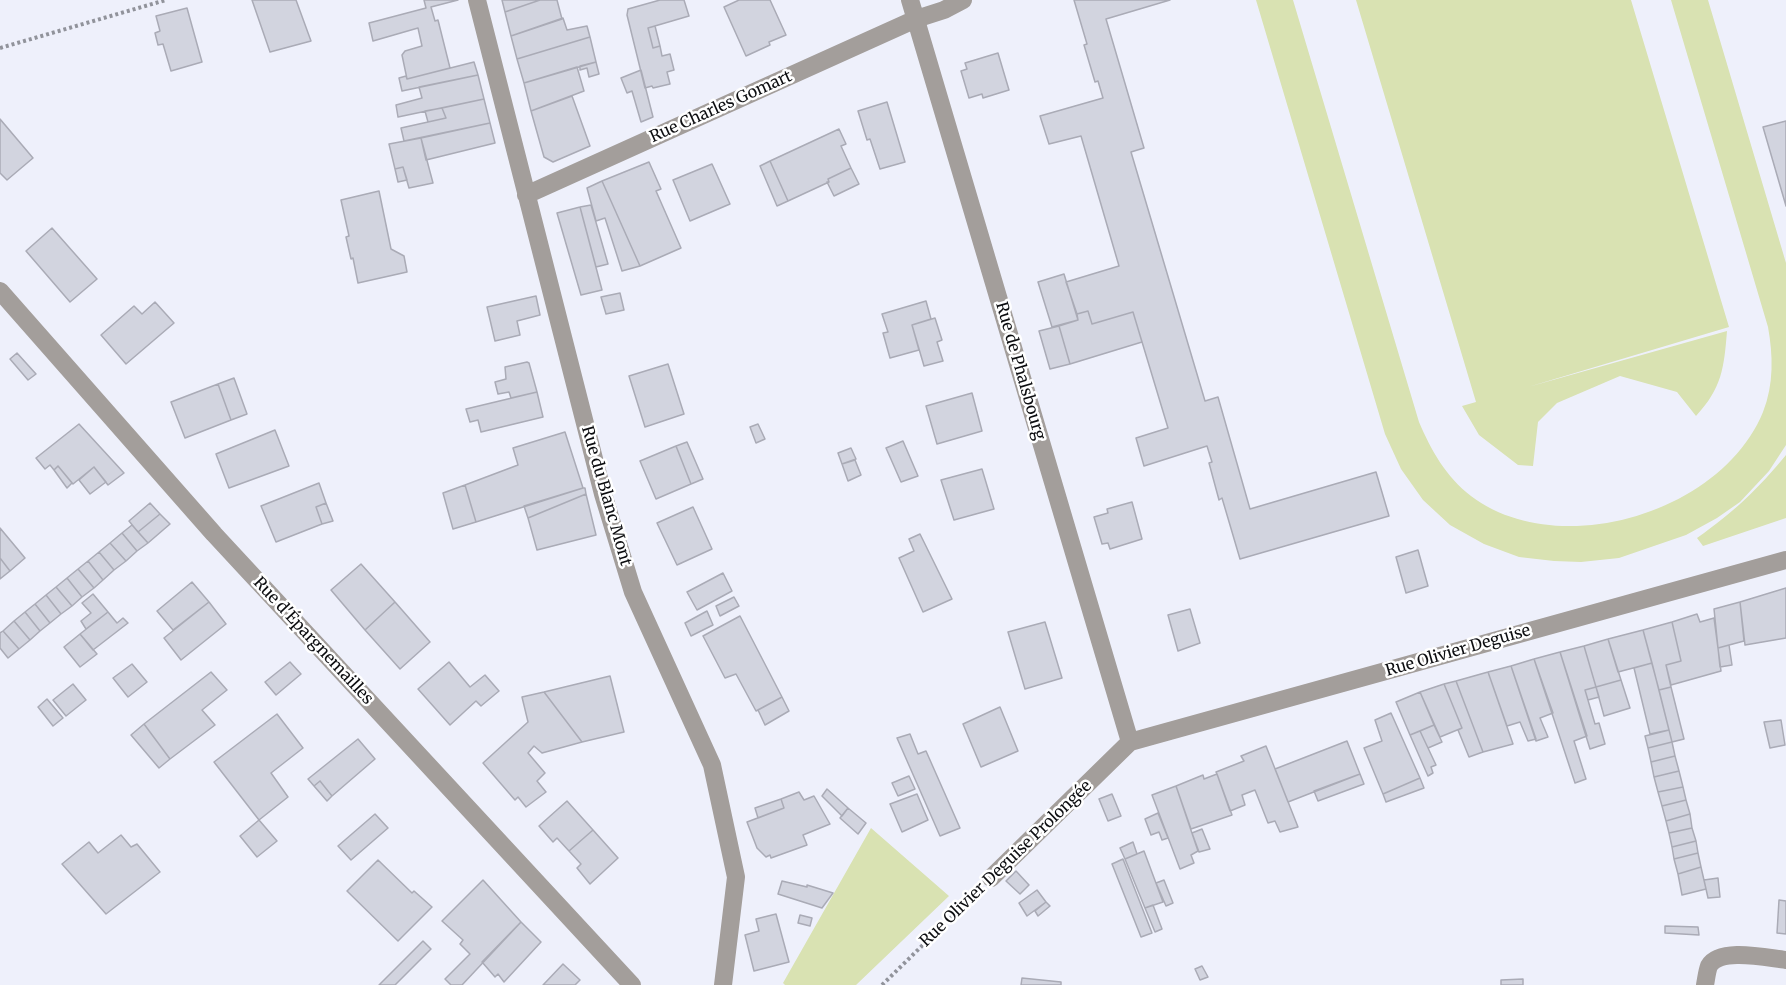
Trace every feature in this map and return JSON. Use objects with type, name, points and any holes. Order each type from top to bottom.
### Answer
[{"type":"street","name":"Rue du Blanc Mont","points":[[477,0],[603,494],[633,592],[712,765],[736,877],[723,985]]},
{"type":"street","name":"Rue de Phalsbourg","points":[[910,0],[1130,742]]},
{"type":"street","name":"Rue Charles Gomart","points":[[526,195],[916,19],[963,0]]},
{"type":"street","name":"Rue d'Épargnemailles","points":[[0,291],[206,526],[632,985]]},
{"type":"street","name":"Rue Olivier Deguise","points":[[1130,742],[1786,560]]},
{"type":"street","name":"Rue Olivier Deguise Prolongée","points":[[991,878],[1130,742]]},
{"type":"street","points":[[1705,985],[1709,966],[1721,956],[1786,960]]},
{"type":"path","points":[[0,48],[166,0]]},
{"type":"path","name":"Rue Olivier Deguise Prolongée","points":[[882,985],[991,878]]},
{"type":"green space","points":[[1256,0],[1293,0],[1419,422],[1440,462],[1462,489],[1507,515],[1548,525],[1591,525],[1634,517],[1676,500],[1712,477],[1742,447],[1767,401],[1772,359],[1768,327],[1671,0],[1708,0],[1786,263],[1786,445],[1769,471],[1740,502],[1686,535],[1619,558],[1581,562],[1519,557],[1484,544],[1450,525],[1423,500],[1401,469],[1385,434]]},
{"type":"green space","points":[[1356,0],[1631,0],[1729,327],[1528,387],[1727,331],[1720,377],[1705,406],[1696,416],[1677,392],[1620,376],[1557,403],[1538,422],[1533,466],[1518,465],[1479,435],[1462,406],[1476,402]]},
{"type":"green space","points":[[1786,455],[1786,518],[1703,546],[1697,538],[1745,500]]},
{"type":"green space","points":[[871,828],[949,896],[856,985],[785,985],[783,983]]},
{"type":"building","points":[[252,0],[296,0],[311,41],[270,52]]},
{"type":"building","points":[[424,0],[458,0],[431,7],[435,21],[438,20],[450,68],[407,79],[402,55],[405,51],[422,46],[418,28],[373,41],[369,23],[426,8]]},
{"type":"building","points":[[502,0],[540,0],[505,12]]},
{"type":"building","points":[[540,0],[557,0],[562,19],[511,36],[505,12]]},
{"type":"building","points":[[660,0],[684,0],[689,16],[648,28],[653,48],[660,46],[662,56],[670,54],[674,70],[667,72],[670,84],[645,88],[627,15],[628,9]]},
{"type":"building","points":[[739,0],[770,0],[786,35],[746,56],[724,7]]},
{"type":"building","points":[[1074,0],[1170,0],[1106,19],[1144,148],[1131,152],[1205,401],[1218,397],[1250,509],[1376,472],[1389,516],[1240,559],[1222,498],[1219,500],[1207,446],[1144,466],[1136,438],[1168,428],[1133,312],[1092,324],[1088,311],[1077,314],[1066,282],[1119,266],[1081,136],[1049,144],[1040,116],[1103,98],[1098,81],[1095,82],[1084,45],[1087,44]]},
{"type":"building","points":[[187,8],[202,62],[171,71],[163,44],[158,45],[155,33],[160,31],[156,16]]},
{"type":"building","points":[[563,18],[567,30],[587,26],[590,37],[517,59],[511,36]]},
{"type":"building","points":[[655,26],[660,46],[653,48],[648,28]]},
{"type":"building","points":[[590,37],[596,62],[524,83],[517,59]]},
{"type":"building","points":[[998,53],[1009,90],[983,98],[982,94],[969,98],[961,71],[967,69],[965,63]]},
{"type":"building","points":[[474,62],[478,75],[402,91],[399,78],[406,76],[407,79]]},
{"type":"building","points":[[596,62],[599,74],[589,77],[587,68],[580,70],[580,66]]},
{"type":"building","points":[[577,67],[584,91],[531,111],[524,83]]},
{"type":"building","points":[[641,70],[653,117],[641,122],[632,91],[627,93],[621,78]]},
{"type":"building","points":[[478,75],[484,99],[398,117],[396,105],[422,98],[419,87]]},
{"type":"building","points":[[572,96],[590,146],[553,162],[544,157],[531,111]]},
{"type":"building","points":[[484,99],[490,123],[404,141],[401,128],[446,118],[442,108]]},
{"type":"building","points":[[887,102],[905,162],[880,169],[870,139],[867,140],[858,111]]},
{"type":"building","points":[[442,108],[446,118],[428,122],[425,111]]},
{"type":"building","points":[[0,119],[33,158],[7,180],[0,173]]},
{"type":"building","points":[[1786,121],[1786,206],[1763,127]]},
{"type":"building","points":[[490,123],[495,143],[426,160],[421,138]]},
{"type":"building","points":[[839,129],[846,144],[841,146],[851,168],[828,179],[829,182],[788,201],[770,161]]},
{"type":"building","points":[[421,138],[433,183],[409,188],[403,167],[395,169],[389,144]]},
{"type":"building","points":[[770,161],[788,201],[777,206],[760,166]]},
{"type":"building","points":[[649,162],[661,189],[656,191],[681,248],[640,266],[602,181]]},
{"type":"building","points":[[712,164],[730,204],[690,221],[673,180]]},
{"type":"building","points":[[403,167],[407,180],[398,182],[395,169]]},
{"type":"building","points":[[851,168],[859,184],[834,196],[827,182],[829,182],[828,179]]},
{"type":"building","points":[[602,181],[640,266],[622,271],[605,218],[596,221],[587,188]]},
{"type":"building","points":[[379,191],[391,249],[404,256],[407,272],[358,283],[346,237],[349,236],[341,200]]},
{"type":"building","points":[[591,205],[608,264],[596,267],[580,207]]},
{"type":"building","points":[[580,207],[602,290],[581,295],[557,213]]},
{"type":"building","points":[[52,228],[97,279],[70,302],[26,251]]},
{"type":"building","points":[[1064,274],[1078,320],[1052,327],[1038,282]]},
{"type":"building","points":[[620,293],[624,310],[606,314],[601,297]]},
{"type":"building","points":[[536,296],[540,315],[517,321],[520,335],[495,341],[487,307]]},
{"type":"building","points":[[926,301],[931,319],[912,325],[919,350],[890,358],[883,333],[888,332],[882,314]]},
{"type":"building","points":[[155,302],[174,323],[126,364],[101,335],[134,306],[142,314]]},
{"type":"building","points":[[1088,311],[1092,324],[1133,312],[1142,342],[1070,364],[1059,326],[1078,320],[1077,314]]},
{"type":"building","points":[[935,318],[942,340],[937,342],[943,361],[924,366],[912,325]]},
{"type":"building","points":[[1059,326],[1070,364],[1050,369],[1039,331]]},
{"type":"building","points":[[17,353],[36,374],[28,380],[10,359]]},
{"type":"building","points":[[527,362],[537,392],[511,398],[509,392],[498,394],[495,382],[506,379],[505,367]]},
{"type":"building","points":[[668,364],[684,414],[645,427],[629,376]]},
{"type":"building","points":[[234,378],[247,414],[231,420],[218,384]]},
{"type":"building","points":[[218,384],[231,420],[185,438],[171,402]]},
{"type":"building","points":[[537,392],[543,417],[481,432],[478,420],[470,422],[466,409]]},
{"type":"building","points":[[972,393],[982,431],[937,444],[926,406]]},
{"type":"building","points":[[79,424],[124,473],[108,485],[94,467],[73,484],[58,466],[54,470],[50,465],[45,469],[36,458]]},
{"type":"building","points":[[758,424],[765,439],[756,443],[750,427]]},
{"type":"building","points":[[275,430],[289,466],[229,488],[216,454]]},
{"type":"building","points":[[565,432],[583,488],[476,522],[465,485],[518,465],[513,448]]},
{"type":"building","points":[[903,441],[918,476],[901,482],[886,448]]},
{"type":"building","points":[[687,442],[703,479],[691,484],[676,446]]},
{"type":"building","points":[[676,446],[691,484],[656,499],[640,461]]},
{"type":"building","points":[[851,448],[856,459],[842,464],[838,453]]},
{"type":"building","points":[[855,460],[861,475],[848,481],[842,464]]},
{"type":"building","points":[[58,466],[72,483],[67,488],[54,470]]},
{"type":"building","points":[[94,467],[106,482],[90,494],[79,480]]},
{"type":"building","points":[[982,469],[994,509],[954,520],[941,480]]},
{"type":"building","points":[[319,483],[326,503],[316,507],[322,524],[276,542],[261,506]]},
{"type":"building","points":[[465,485],[476,522],[453,529],[443,493]]},
{"type":"building","points":[[583,488],[586,494],[528,518],[524,506]]},
{"type":"building","points":[[586,494],[596,535],[537,550],[528,518]]},
{"type":"building","points":[[1132,502],[1142,539],[1110,549],[1108,543],[1102,544],[1094,517],[1108,513],[1107,509]]},
{"type":"building","points":[[150,503],[160,514],[138,532],[129,521]]},
{"type":"building","points":[[326,503],[333,521],[322,524],[316,507]]},
{"type":"building","points":[[693,507],[712,549],[677,565],[657,523]]},
{"type":"building","points":[[160,514],[170,524],[148,543],[138,532]]},
{"type":"building","points":[[132,525],[148,543],[137,551],[122,533]]},
{"type":"building","points":[[0,528],[25,558],[10,571],[0,558]]},
{"type":"building","points":[[122,533],[137,551],[126,561],[110,543]]},
{"type":"building","points":[[920,534],[952,599],[923,612],[899,558],[914,551],[909,539]]},
{"type":"building","points":[[110,543],[126,561],[114,570],[99,552]]},
{"type":"building","points":[[1418,550],[1428,586],[1406,593],[1396,557]]},
{"type":"building","points":[[99,552],[114,570],[103,580],[88,561]]},
{"type":"building","points":[[0,558],[10,571],[0,579]]},
{"type":"building","points":[[88,561],[103,580],[94,588],[78,569]]},
{"type":"building","points":[[361,564],[395,602],[365,630],[331,590]]},
{"type":"building","points":[[78,569],[94,588],[82,597],[67,578]]},
{"type":"building","points":[[723,573],[732,591],[697,610],[687,592]]},
{"type":"building","points":[[67,578],[82,597],[72,606],[56,587]]},
{"type":"building","points":[[192,582],[209,602],[173,630],[157,611]]},
{"type":"building","points":[[56,587],[72,606],[61,614],[46,595]]},
{"type":"building","points":[[1786,588],[1786,638],[1745,645],[1740,602]]},
{"type":"building","points":[[93,594],[108,612],[86,629],[81,621],[91,613],[82,603]]},
{"type":"building","points":[[46,595],[61,614],[50,623],[35,604]]},
{"type":"building","points":[[734,597],[739,606],[720,616],[716,606]]},
{"type":"building","points":[[209,602],[226,624],[181,660],[164,638]]},
{"type":"building","points":[[395,602],[430,642],[400,669],[365,630]]},
{"type":"building","points":[[1740,602],[1744,641],[1718,648],[1714,609]]},
{"type":"building","points":[[35,604],[50,623],[40,631],[25,612]]},
{"type":"building","points":[[1190,609],[1200,643],[1178,651],[1168,615]]},
{"type":"building","points":[[707,611],[713,625],[691,636],[685,623]]},
{"type":"building","points":[[25,612],[40,631],[30,640],[14,621]]},
{"type":"building","points":[[108,612],[117,623],[123,618],[128,623],[93,650],[80,634]]},
{"type":"building","points":[[1697,614],[1700,622],[1714,618],[1721,671],[1671,685],[1666,665],[1681,661],[1672,622]]},
{"type":"building","points":[[740,616],[782,697],[756,711],[736,674],[725,678],[703,636]]},
{"type":"building","points":[[14,621],[30,640],[19,649],[3,631]]},
{"type":"building","points":[[1045,622],[1062,678],[1025,689],[1008,632]]},
{"type":"building","points":[[1672,622],[1681,661],[1666,665],[1671,687],[1659,690],[1643,630]]},
{"type":"building","points":[[1643,630],[1652,663],[1618,672],[1608,639]]},
{"type":"building","points":[[3,631],[19,649],[8,658],[0,648],[0,633]]},
{"type":"building","points":[[80,634],[97,654],[80,667],[64,647]]},
{"type":"building","points":[[1608,639],[1621,680],[1596,687],[1584,646]]},
{"type":"building","points":[[1729,645],[1732,665],[1720,667],[1718,648]]},
{"type":"building","points":[[1584,646],[1596,687],[1585,690],[1595,724],[1599,723],[1605,744],[1590,749],[1560,652]]},
{"type":"building","points":[[1560,652],[1587,736],[1574,741],[1586,779],[1575,783],[1534,659]]},
{"type":"building","points":[[1534,659],[1553,713],[1540,718],[1548,737],[1536,741],[1511,666]]},
{"type":"building","points":[[290,662],[301,674],[276,695],[265,682]]},
{"type":"building","points":[[449,662],[470,687],[485,675],[499,691],[481,706],[476,701],[450,725],[418,689]]},
{"type":"building","points":[[1652,663],[1669,730],[1650,734],[1634,668]]},
{"type":"building","points":[[132,664],[147,682],[128,697],[113,678]]},
{"type":"building","points":[[1511,666],[1536,739],[1528,741],[1520,722],[1507,726],[1488,672]]},
{"type":"building","points":[[211,672],[227,690],[202,710],[215,725],[170,759],[144,724]]},
{"type":"building","points":[[1488,672],[1513,744],[1483,752],[1456,681]]},
{"type":"building","points":[[610,676],[624,732],[582,742],[544,692]]},
{"type":"building","points":[[1621,680],[1630,708],[1604,716],[1596,687]]},
{"type":"building","points":[[1456,681],[1483,752],[1469,757],[1458,730],[1462,728],[1444,684]]},
{"type":"building","points":[[73,684],[86,700],[66,716],[53,700]]},
{"type":"building","points":[[1444,684],[1462,728],[1440,737],[1420,692]]},
{"type":"building","points":[[1596,687],[1599,697],[1588,700],[1585,690]]},
{"type":"building","points":[[1671,687],[1684,739],[1672,742],[1659,690]]},
{"type":"building","points":[[544,692],[582,742],[542,753],[534,746],[528,753],[545,773],[537,781],[546,792],[526,807],[518,797],[515,800],[483,763],[528,722],[522,697]]},
{"type":"building","points":[[1420,692],[1434,725],[1410,735],[1396,702]]},
{"type":"building","points":[[782,697],[789,711],[765,725],[758,710]]},
{"type":"building","points":[[47,699],[63,718],[53,726],[38,707]]},
{"type":"building","points":[[1000,707],[1018,751],[981,767],[963,724]]},
{"type":"building","points":[[1391,713],[1420,778],[1383,794],[1364,748],[1382,741],[1375,720]]},
{"type":"building","points":[[277,714],[303,748],[271,773],[288,797],[259,820],[214,762]]},
{"type":"building","points":[[1781,720],[1785,745],[1770,748],[1764,722]]},
{"type":"building","points":[[144,724],[170,759],[159,768],[131,735]]},
{"type":"building","points":[[1434,725],[1442,742],[1428,748],[1420,731]]},
{"type":"building","points":[[1669,730],[1672,742],[1648,748],[1645,736]]},
{"type":"building","points":[[1420,731],[1436,765],[1431,767],[1433,773],[1428,776],[1410,735]]},
{"type":"building","points":[[910,734],[918,754],[926,751],[960,828],[940,836],[897,738]]},
{"type":"building","points":[[358,739],[375,759],[332,796],[320,781],[314,786],[308,779]]},
{"type":"building","points":[[1347,741],[1360,774],[1288,802],[1275,769]]},
{"type":"building","points":[[1672,742],[1675,756],[1651,762],[1648,748]]},
{"type":"building","points":[[1266,746],[1298,827],[1280,832],[1275,821],[1268,823],[1255,790],[1242,795],[1245,805],[1230,811],[1216,772],[1244,761],[1241,756]]},
{"type":"building","points":[[1675,756],[1679,771],[1654,777],[1651,762]]},
{"type":"building","points":[[1679,771],[1683,787],[1658,792],[1654,777]]},
{"type":"building","points":[[1217,774],[1232,815],[1191,829],[1176,786],[1203,775],[1204,779]]},
{"type":"building","points":[[1360,774],[1364,784],[1318,801],[1314,791]]},
{"type":"building","points":[[909,776],[915,789],[898,796],[892,783]]},
{"type":"building","points":[[1420,778],[1424,788],[1386,802],[1383,794]]},
{"type":"building","points":[[320,781],[332,796],[327,801],[314,786]]},
{"type":"building","points":[[1176,786],[1198,851],[1191,855],[1194,863],[1180,869],[1152,795]]},
{"type":"building","points":[[1683,787],[1686,800],[1662,806],[1658,792]]},
{"type":"building","points":[[827,789],[848,808],[842,816],[822,796]]},
{"type":"building","points":[[799,792],[804,800],[814,796],[830,824],[803,835],[807,845],[771,858],[770,855],[766,857],[757,848],[747,822],[784,808],[781,799]]},
{"type":"building","points":[[917,794],[928,820],[902,832],[890,804]]},
{"type":"building","points":[[1112,794],[1121,816],[1108,821],[1099,799]]},
{"type":"building","points":[[781,799],[784,808],[758,818],[755,808]]},
{"type":"building","points":[[1686,800],[1690,814],[1666,821],[1662,806]]},
{"type":"building","points":[[567,801],[593,830],[569,851],[557,838],[553,842],[539,826]]},
{"type":"building","points":[[848,808],[866,823],[858,834],[840,818]]},
{"type":"building","points":[[1158,813],[1168,838],[1162,840],[1159,832],[1151,835],[1145,819]]},
{"type":"building","points":[[375,814],[388,828],[351,860],[338,846]]},
{"type":"building","points":[[1690,814],[1692,828],[1669,833],[1666,821]]},
{"type":"building","points":[[259,820],[277,841],[257,857],[240,836]]},
{"type":"building","points":[[1692,828],[1696,841],[1672,847],[1669,833]]},
{"type":"building","points":[[1202,829],[1210,849],[1199,852],[1192,833]]},
{"type":"building","points":[[593,830],[618,858],[590,884],[577,868],[581,864],[569,851]]},
{"type":"building","points":[[121,835],[131,847],[137,844],[160,872],[106,914],[62,864],[89,842],[98,853]]},
{"type":"building","points":[[1696,841],[1698,853],[1674,859],[1672,847]]},
{"type":"building","points":[[1133,842],[1137,854],[1125,859],[1120,848]]},
{"type":"building","points":[[1144,851],[1163,902],[1145,908],[1125,859]]},
{"type":"building","points":[[1698,853],[1701,867],[1678,874],[1674,859]]},
{"type":"building","points":[[1123,859],[1152,933],[1141,937],[1112,864]]},
{"type":"building","points":[[378,860],[412,893],[414,891],[432,907],[398,941],[347,891]]},
{"type":"building","points":[[1701,867],[1706,889],[1682,895],[1678,874]]},
{"type":"building","points":[[1016,871],[1029,885],[1020,894],[1006,881]]},
{"type":"building","points":[[1718,878],[1720,897],[1708,898],[1704,880]]},
{"type":"building","points":[[483,880],[521,922],[462,985],[451,985],[445,979],[470,954],[460,944],[463,940],[442,921]]},
{"type":"building","points":[[1164,880],[1173,903],[1166,906],[1156,883]]},
{"type":"building","points":[[782,881],[807,887],[807,885],[833,893],[822,908],[778,894]]},
{"type":"building","points":[[1037,890],[1046,902],[1027,916],[1019,903]]},
{"type":"building","points":[[1779,900],[1786,901],[1786,934],[1777,933]]},
{"type":"building","points":[[1046,902],[1050,906],[1038,916],[1035,911]]},
{"type":"building","points":[[1153,905],[1162,929],[1155,932],[1145,908]]},
{"type":"building","points":[[776,914],[789,962],[754,971],[745,935],[759,931],[756,919]]},
{"type":"building","points":[[800,915],[812,918],[810,926],[798,923]]},
{"type":"building","points":[[521,922],[541,942],[504,982],[498,974],[495,977],[482,962]]},
{"type":"building","points":[[1665,926],[1698,927],[1699,935],[1665,933]]},
{"type":"building","points":[[423,941],[431,949],[395,985],[379,985]]},
{"type":"building","points":[[563,964],[580,980],[575,985],[543,985]]},
{"type":"building","points":[[1202,966],[1208,977],[1200,980],[1195,969]]},
{"type":"building","points":[[1022,978],[1061,982],[1061,985],[1021,985]]},
{"type":"building","points":[[1523,979],[1523,985],[1501,985],[1501,980]]}]
